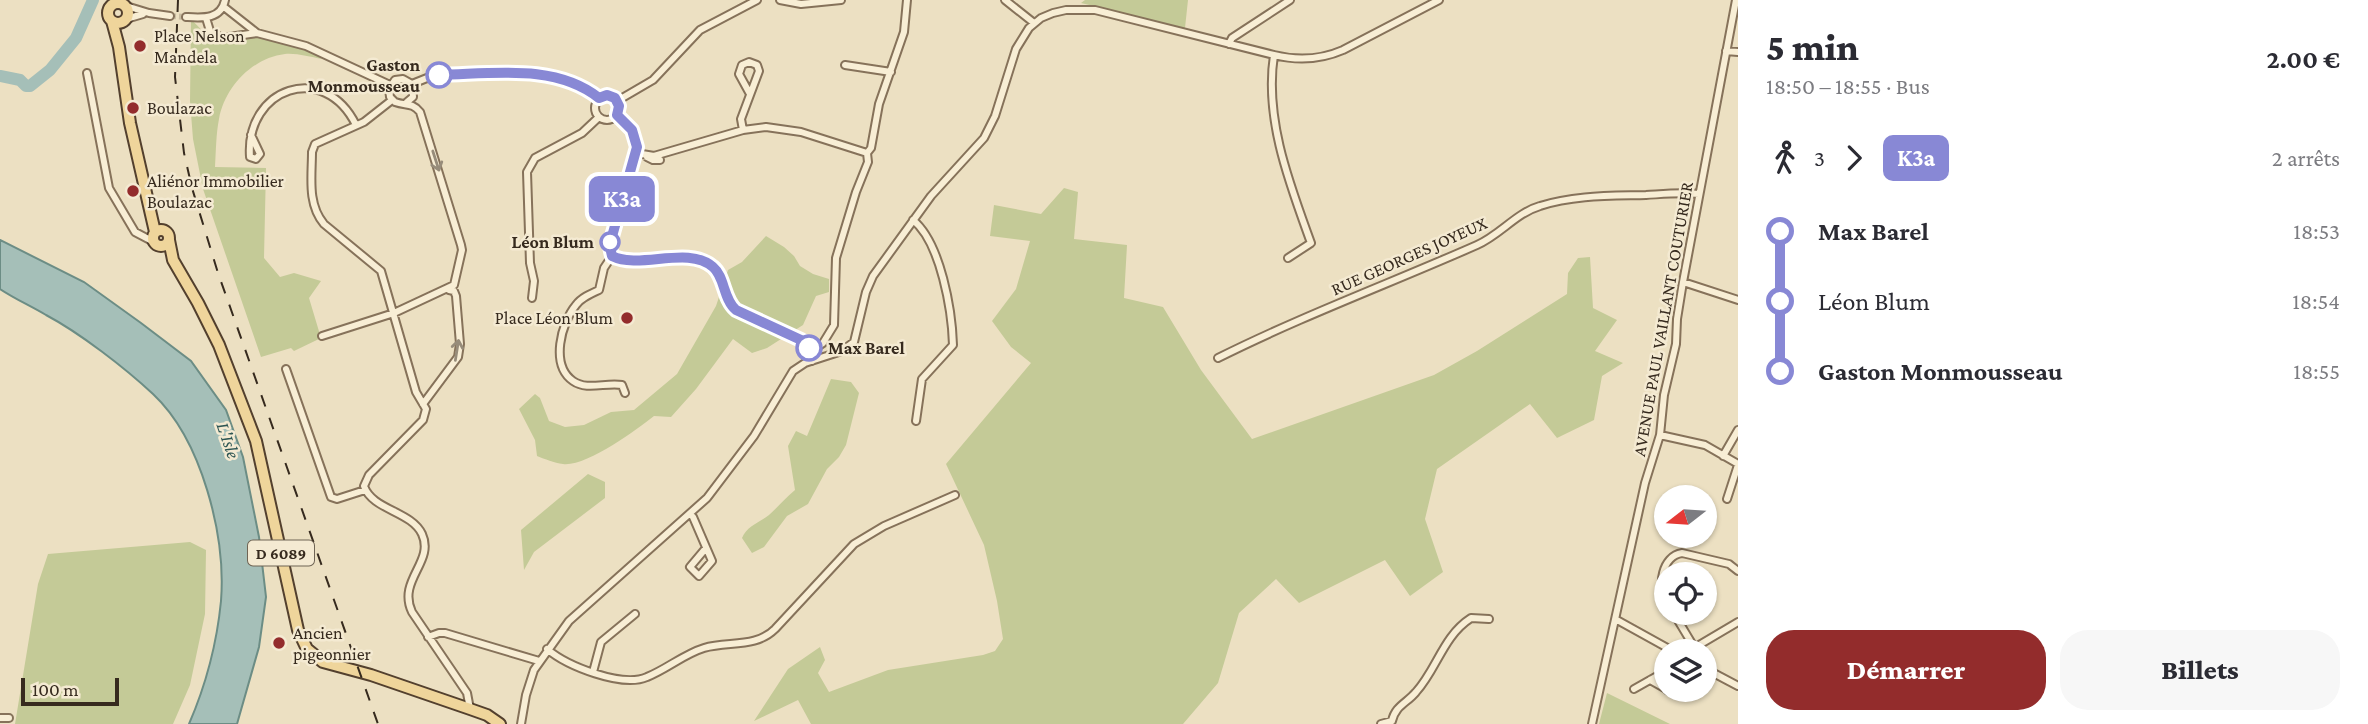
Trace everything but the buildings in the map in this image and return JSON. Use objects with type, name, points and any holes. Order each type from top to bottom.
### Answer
[{"type":"main road","points":[[118,3],[128,12],[126,19],[118,23],[112,21],[109,15],[118,3]]},
{"type":"main road","name":"D 6089","points":[[119,47],[126,19]]},
{"type":"main road","name":"D 6089","points":[[112,21],[119,47],[124,94],[149,209],[159,237],[219,345],[256,441],[301,640],[314,657],[323,662],[371,675],[470,709],[487,715],[499,724]]},
{"type":"street","points":[[617,100],[653,80],[700,30],[757,0]]},
{"type":"street","points":[[780,0],[801,4],[841,0]]},
{"type":"street","points":[[811,351],[823,343],[834,325],[836,258],[856,191],[868,162],[867,153],[871,148],[879,104],[904,32],[908,0]]},
{"type":"street","points":[[1005,0],[1034,23]]},
{"type":"street","points":[[1229,44],[1232,38],[1290,0]]},
{"type":"street","points":[[521,724],[530,680],[539,661],[569,621],[707,498],[754,436],[788,377],[798,367],[842,351],[853,342],[873,276],[931,196],[984,138],[995,116],[1016,49],[1034,23],[1053,13],[1066,10],[1095,10],[1274,55],[1303,59],[1327,56],[1366,39],[1439,0]]},
{"type":"street","name":"AVENUE PAUL VAILLANT COUTURIER","points":[[1592,724],[1646,484],[1660,435],[1664,395],[1676,344],[1677,319],[1736,0]]},
{"type":"street","points":[[118,3],[149,13],[170,16]]},
{"type":"street","points":[[186,17],[206,18],[218,13],[225,3],[257,33]]},
{"type":"street","points":[[126,19],[133,15],[149,13]]},
{"type":"street","points":[[206,18],[210,31],[222,38],[257,33],[306,46],[390,85]]},
{"type":"street","points":[[1726,51],[1738,52]]},
{"type":"street","points":[[1274,55],[1271,86],[1279,139],[1311,243],[1288,258]]},
{"type":"street","points":[[743,130],[741,119],[759,68],[749,62],[743,65],[739,74],[750,93]]},
{"type":"street","points":[[845,65],[891,72]]},
{"type":"street","points":[[87,73],[109,188],[139,236],[159,237]]},
{"type":"street","points":[[412,85],[432,76],[535,74],[572,81],[599,98]]},
{"type":"street","points":[[323,336],[394,313],[448,290],[456,281],[461,245],[420,112],[415,106],[399,104],[392,100],[389,93],[390,85],[396,80],[403,79],[412,85]]},
{"type":"street","points":[[407,103],[413,97],[412,85]]},
{"type":"street","points":[[251,135],[265,106],[275,97],[296,88],[315,89],[338,100],[345,106],[356,125]]},
{"type":"street","points":[[599,117],[595,105],[599,98],[607,95],[617,100]]},
{"type":"street","points":[[392,100],[380,111],[356,125],[314,144],[313,202],[324,224],[381,271],[415,392],[424,404],[426,413],[423,421],[369,474],[364,483],[365,490],[370,496],[413,523],[421,532],[424,554],[409,586],[407,600],[412,612],[469,699],[470,709]]},
{"type":"street","points":[[599,117],[608,120],[617,115],[617,100]]},
{"type":"street","points":[[617,115],[635,135],[636,153],[611,240],[612,256],[604,268],[599,290],[575,306],[561,344],[560,361],[563,371],[574,382],[595,386],[618,384],[625,393]]},
{"type":"street","points":[[532,298],[534,281],[530,264],[527,172],[535,158],[582,133],[599,117]]},
{"type":"street","points":[[645,156],[654,156],[743,130],[766,127],[790,130],[867,153]]},
{"type":"street","points":[[636,153],[660,160]]},
{"type":"street","name":"RUE GEORGES JOYEUX","points":[[1218,358],[1306,317],[1482,243],[1525,212],[1539,206],[1585,198],[1699,194]]},
{"type":"street","points":[[914,220],[930,244],[948,300],[953,332],[953,345],[922,379],[916,421]]},
{"type":"street","points":[[612,256],[618,259],[642,260],[691,258],[707,263],[716,270],[728,300],[736,310],[801,340],[811,351],[812,361]]},
{"type":"street","points":[[1684,282],[1738,300]]},
{"type":"street","points":[[424,404],[458,356],[460,344],[456,296],[454,291],[448,290]]},
{"type":"street","points":[[286,369],[331,498],[337,499],[365,490]]},
{"type":"street","points":[[1723,456],[1738,430]]},
{"type":"street","points":[[1660,435],[1705,445],[1738,465],[1727,499]]},
{"type":"street","points":[[547,649],[568,663],[593,672],[635,681],[650,676],[700,649],[765,638],[854,544],[884,526],[954,495]]},
{"type":"street","points":[[690,514],[706,548]]},
{"type":"street","points":[[1667,562],[1676,554],[1682,553],[1729,564],[1738,571]]},
{"type":"street","points":[[593,672],[601,642],[635,614]]},
{"type":"street","points":[[1381,724],[1395,722],[1396,710],[1418,690],[1458,629],[1471,618],[1489,619]]},
{"type":"street","points":[[1617,620],[1654,640]]},
{"type":"street","points":[[1709,639],[1738,622]]},
{"type":"street","points":[[428,637],[445,634],[539,661]]},
{"type":"street","points":[[1717,675],[1738,686]]},
{"type":"street","points":[[1634,689],[1654,679]]},
{"type":"street","points":[[457,705],[461,694],[458,681]]},
{"type":"street","points":[[0,718],[9,718]]},
{"type":"green space","points":[[1085,0],[1188,0],[1185,28],[1081,3]]},
{"type":"green space","points":[[191,20],[216,41],[227,42],[254,37],[274,39],[322,59],[285,54],[262,61],[251,68],[227,96],[217,131],[215,167],[266,168],[264,258],[280,277],[294,273],[321,281],[309,298],[321,338],[294,351],[291,348],[261,357],[203,189],[193,139],[190,101]]},
{"type":"green space","points":[[1064,188],[1078,192],[1074,239],[1127,245],[1124,298],[1163,307],[1201,370],[1252,439],[1434,375],[1567,294],[1568,273],[1578,258],[1590,257],[1593,308],[1617,320],[1595,351],[1623,363],[1602,376],[1594,420],[1557,438],[1530,404],[1437,469],[1425,519],[1443,572],[1410,596],[1385,560],[1299,603],[1276,579],[1239,613],[1218,683],[1183,724],[811,724],[798,700],[754,721],[788,669],[820,647],[825,660],[818,673],[829,692],[888,670],[983,655],[995,651],[1003,639],[984,545],[946,464],[1031,363],[1011,347],[992,321],[1016,289],[1030,241],[990,236],[994,205],[1041,214]]},
{"type":"green space","points":[[766,236],[784,247],[800,266],[829,279],[829,292],[816,296],[803,325],[767,348],[752,353],[733,339],[696,389],[671,417],[654,416],[597,454],[563,464],[537,456],[535,440],[519,409],[535,394],[540,398],[549,421],[565,427],[584,425],[611,412],[634,410],[677,374],[716,306],[728,270],[742,262]]},
{"type":"green space","points":[[831,379],[851,382],[859,393],[846,445],[827,469],[808,504],[787,516],[764,547],[752,553],[742,538],[795,490],[788,446],[796,431],[807,436]]},
{"type":"green space","points":[[588,474],[605,482],[605,498],[534,552],[524,570],[521,530]]},
{"type":"green space","points":[[190,542],[206,550],[205,614],[190,685],[173,724],[15,724],[38,584],[48,554]]},
{"type":"green space","points":[[1607,693],[1670,724],[1599,724]]},
{"type":"water","name":"L'Isle","points":[[0,240],[84,282],[141,323],[191,361],[226,410],[243,457],[259,537],[266,597],[259,647],[237,724],[189,724],[213,648],[221,601],[222,575],[215,519],[207,490],[185,437],[170,413],[153,394],[116,362],[59,322],[0,289]]},
{"type":"waterway","points":[[0,76],[20,80],[30,86],[50,70],[76,38],[93,0]]},
{"type":"tunnel","points":[[170,16],[186,17]]},
{"type":"railway","points":[[178,0],[175,77],[184,153],[192,188],[218,273],[378,724]]},
{"type":"bus line","name":"K3a","points":[[439,75],[535,74],[572,81],[599,98],[607,95],[615,98],[619,106],[617,115],[632,130],[637,147],[611,240],[612,256],[618,259],[642,260],[691,258],[707,263],[716,270],[728,300],[736,310],[801,340],[809,348]]},
{"type":"place","name":"Place Nelson Mandela","points":[[140,46]]},
{"type":"place","name":"Gaston Monmousseau","points":[[439,75]]},
{"type":"place","name":"Boulazac","points":[[133,108]]},
{"type":"place","name":"Aliénor Immobilier Boulazac","points":[[133,191]]},
{"type":"place","name":"Léon Blum","points":[[610,242]]},
{"type":"place","name":"Place Léon Blum","points":[[627,318]]},
{"type":"place","name":"Max Barel","points":[[809,348]]},
{"type":"place","name":"Ancien pigeonnier","points":[[279,643]]}]
